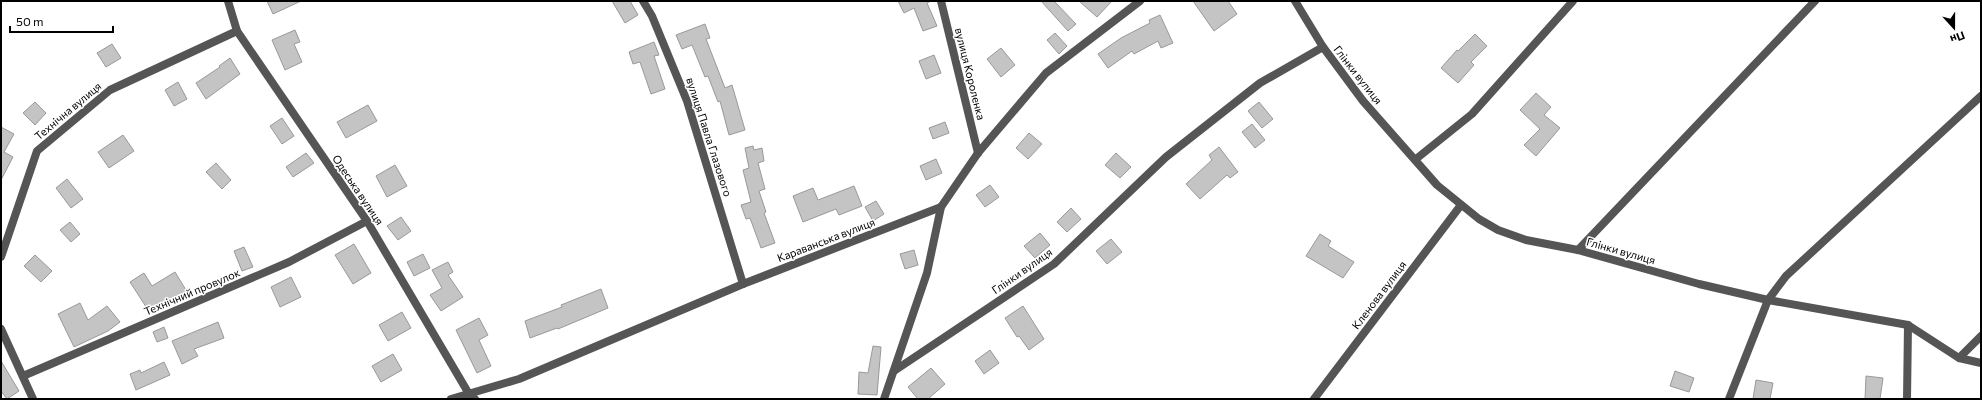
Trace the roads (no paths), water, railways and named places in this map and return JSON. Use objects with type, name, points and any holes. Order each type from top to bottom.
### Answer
[{"type":"street","name":"Одеська вулиця","points":[[228,1],[237,31],[366,221],[472,396]]},
{"type":"street","name":"вулиця Павла Глазового","points":[[643,1],[652,16],[688,100],[743,284]]},
{"type":"street","name":"вулиця Короленка","points":[[941,1],[978,153]]},
{"type":"street","points":[[884,399],[927,273],[941,206],[978,153],[1046,73],[1140,1]]},
{"type":"street","name":"Глінки вулиця","points":[[1295,1],[1323,47],[1363,101],[1416,159],[1437,185],[1479,219],[1498,230],[1519,238],[1578,250],[1699,284],[1768,300],[1908,325],[1959,358],[1981,363]]},
{"type":"street","points":[[1416,159],[1472,114],[1573,1]]},
{"type":"street","points":[[1578,250],[1815,1]]},
{"type":"street","name":"Технічна вулиця","points":[[1,257],[37,151],[110,90],[237,31]]},
{"type":"street","name":"Глінки вулиця","points":[[894,371],[1054,264],[1166,157],[1260,83],[1323,47]]},
{"type":"street","points":[[1728,399],[1768,300],[1786,276],[1981,96]]},
{"type":"street","name":"Кленова вулиця","points":[[1314,399],[1461,205]]},
{"type":"street","name":"Караванська вулиця","points":[[451,399],[472,396],[520,379],[743,284],[941,206]]},
{"type":"street","name":"Технічний провулок","points":[[23,376],[289,262],[366,221]]},
{"type":"street","points":[[1907,399],[1908,325]]},
{"type":"street","points":[[1,329],[33,399]]},
{"type":"street","points":[[1959,358],[1981,336]]}]
